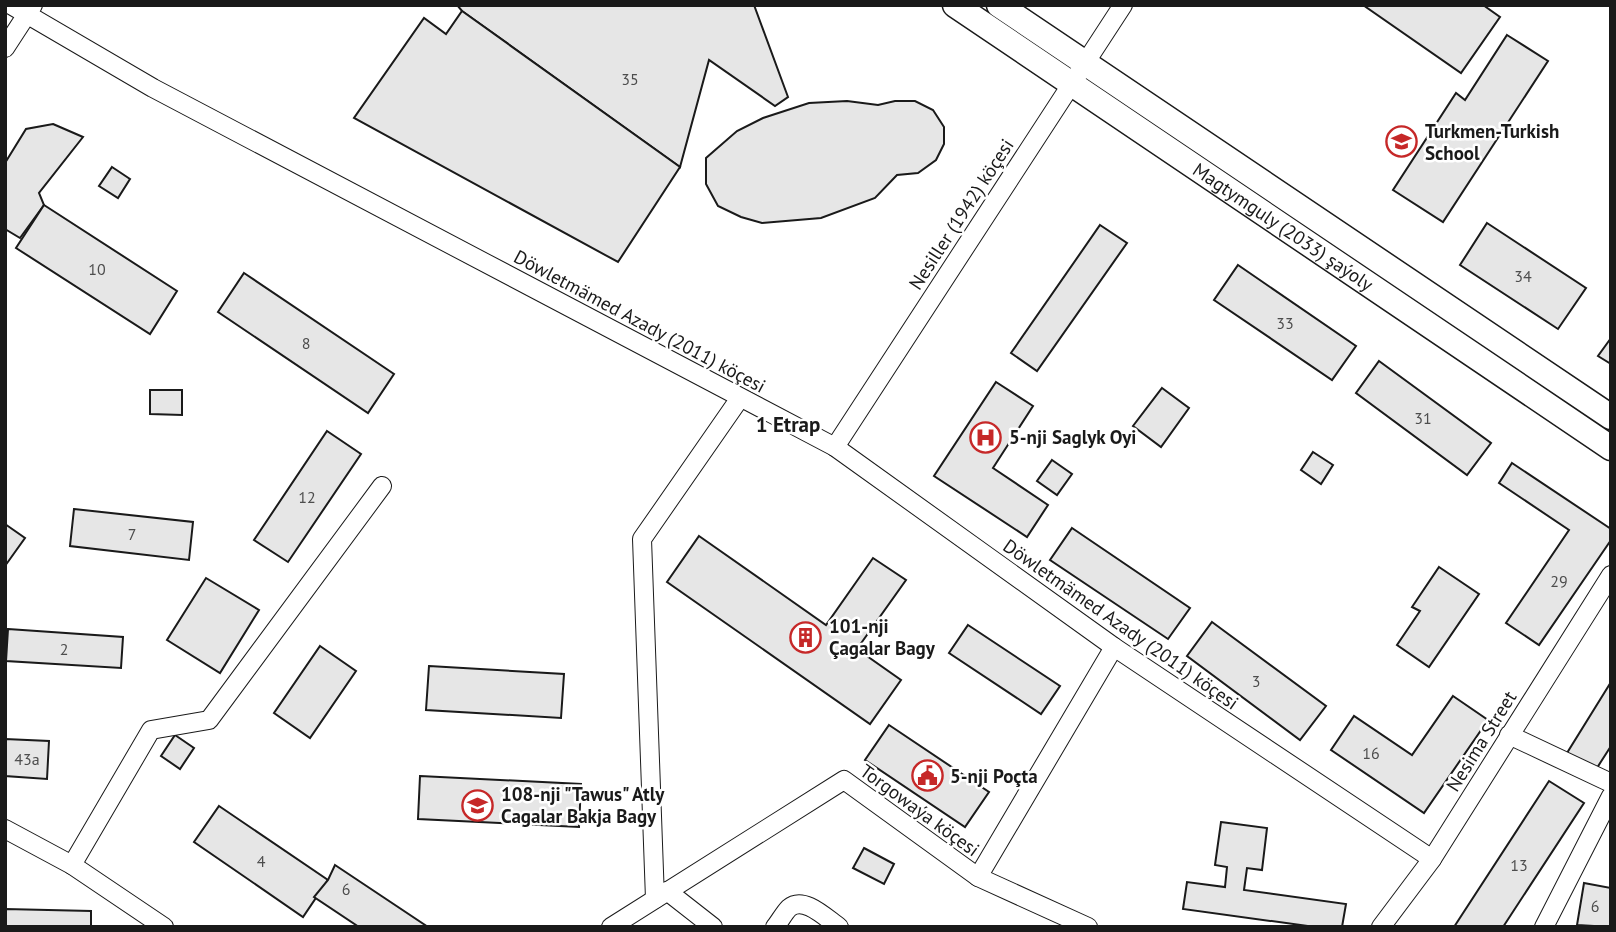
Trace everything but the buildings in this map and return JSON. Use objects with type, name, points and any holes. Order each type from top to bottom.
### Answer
[{"type":"main road","name":"Magtymguly (2033) şaýoly","points":[[955,5],[1078,72],[1611,417]]},
{"type":"main road","name":"Magtymguly (2033) şaýoly","points":[[999,5],[1078,72],[1611,448]]},
{"type":"street","name":"Nesiller (1942) köçesi","points":[[835,447],[1123,5]]},
{"type":"street","points":[[5,48],[24,8]]},
{"type":"street","name":"Döwletmämed Azady (2011) köçesi","points":[[24,8],[153,88],[835,447],[1114,648],[1432,859]]},
{"type":"street","points":[[713,927],[661,895],[642,539],[740,398]]},
{"type":"street","points":[[72,865],[151,730],[209,720],[382,486]]},
{"type":"street","name":"Nesima Street","points":[[1381,927],[1432,859],[1611,575]]},
{"type":"street","name":"Torgowaýa köçesi","points":[[611,927],[844,780],[978,877],[1114,648]]},
{"type":"street","points":[[1509,736],[1611,783]]},
{"type":"street","points":[[1544,927],[1611,796]]},
{"type":"street","points":[[5,829],[72,865],[164,927]]},
{"type":"street","points":[[978,877],[1088,927]]},
{"type":"street","points":[[775,927],[790,907],[797,904],[806,905],[839,927]]},
{"type":"place","name":"Turkmen-Turkish School","points":[[1402,142]]},
{"type":"place","name":"5-nji Saglyk Oyi","points":[[986,437]]},
{"type":"place","name":"101-nji Çagalar Bagy","points":[[806,637]]},
{"type":"place","name":"5-nji Poçta","points":[[927,776]]},
{"type":"place","name":"108-nji \"Tawus\" Atly Cagalar Bakja Bagy","points":[[478,805]]},
{"type":"district","name":"1 Etrap","points":[[788,425]]}]
